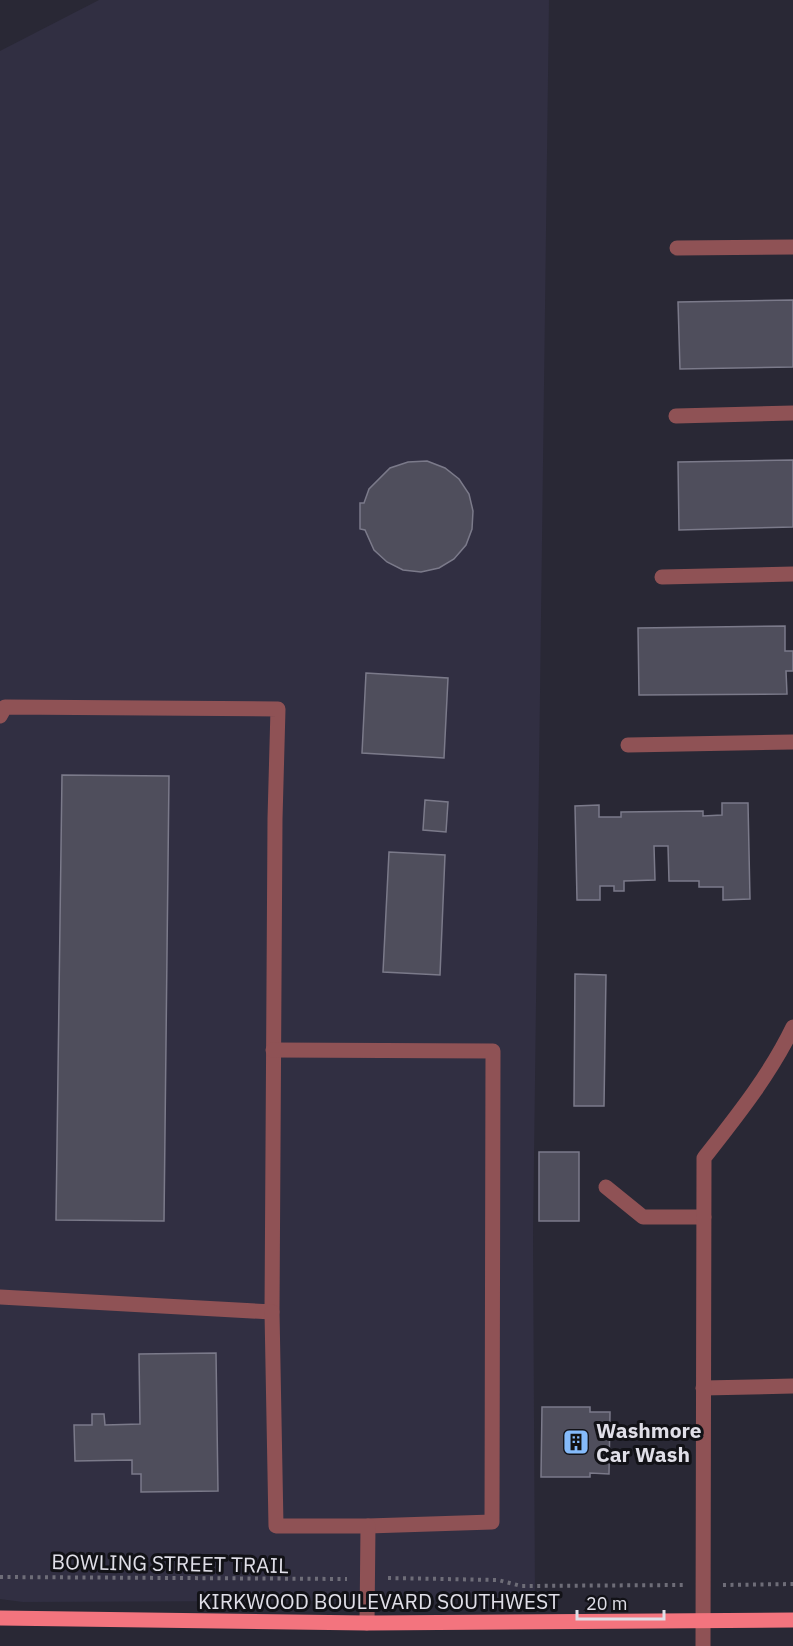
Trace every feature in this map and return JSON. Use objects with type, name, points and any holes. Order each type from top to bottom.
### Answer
[{"type":"main road","name":"KIRKWOOD BOULEVARD SOUTHWEST","points":[[0,1618],[368,1623],[793,1620]]},
{"type":"street","points":[[677,248],[793,247]]},
{"type":"street","points":[[676,416],[793,413]]},
{"type":"street","points":[[662,577],[793,574]]},
{"type":"street","points":[[0,716],[5,707],[278,709],[275,819],[273,1050],[272,1312],[276,1526],[492,1522],[493,1051],[273,1050]]},
{"type":"street","points":[[627,745],[793,742]]},
{"type":"street","points":[[703,1646],[704,1158],[741,1111],[786,1042],[793,1027]]},
{"type":"street","points":[[606,1187],[643,1217],[704,1217]]},
{"type":"street","points":[[0,1297],[272,1312]]},
{"type":"street","points":[[702,1388],[793,1386]]},
{"type":"street","points":[[368,1526],[368,1623]]},
{"type":"path","name":"BOWLING STREET TRAIL","points":[[0,1577],[340,1580]]},
{"type":"path","points":[[389,1578],[498,1580],[521,1586],[683,1585]]},
{"type":"path","points":[[724,1585],[793,1584]]},
{"type":"shaded area","points":[[99,0],[549,0],[533,1235],[535,1600],[23,1602],[0,1599],[0,51]]},
{"type":"building","points":[[793,300],[793,367],[680,369],[678,302]]},
{"type":"building","points":[[793,460],[793,527],[679,530],[678,462]]},
{"type":"building","points":[[427,461],[445,468],[459,479],[469,494],[473,511],[472,529],[466,545],[454,559],[439,568],[421,572],[403,570],[387,562],[374,550],[365,530],[360,529],[360,503],[364,503],[369,489],[390,468],[408,462]]},
{"type":"building","points":[[785,626],[785,651],[793,651],[793,671],[786,671],[787,694],[639,695],[638,628]]},
{"type":"building","points":[[366,673],[448,678],[444,758],[362,753]]},
{"type":"building","points":[[62,775],[169,776],[164,1221],[56,1220]]},
{"type":"building","points":[[425,800],[448,802],[446,832],[423,830]]},
{"type":"building","points":[[722,803],[748,803],[750,899],[723,900],[723,887],[699,887],[699,881],[669,881],[668,846],[654,846],[655,880],[624,881],[624,891],[614,891],[614,886],[600,886],[600,900],[577,900],[575,806],[599,805],[599,817],[621,817],[621,812],[703,811],[703,816],[722,815]]},
{"type":"building","points":[[389,852],[445,855],[440,975],[383,972]]},
{"type":"building","points":[[575,974],[606,975],[604,1106],[574,1106]]},
{"type":"building","points":[[539,1152],[579,1152],[579,1221],[539,1221]]},
{"type":"building","points":[[216,1353],[218,1491],[141,1492],[141,1474],[132,1474],[132,1460],[75,1461],[74,1425],[92,1425],[92,1414],[104,1414],[105,1425],[140,1424],[139,1354]]},
{"type":"building","name":"Washmore Car Wash","points":[[542,1407],[590,1407],[590,1412],[610,1412],[609,1474],[590,1473],[590,1477],[541,1477]]},
{"type":"place","name":"Washmore Car Wash","points":[[576,1442]]}]
